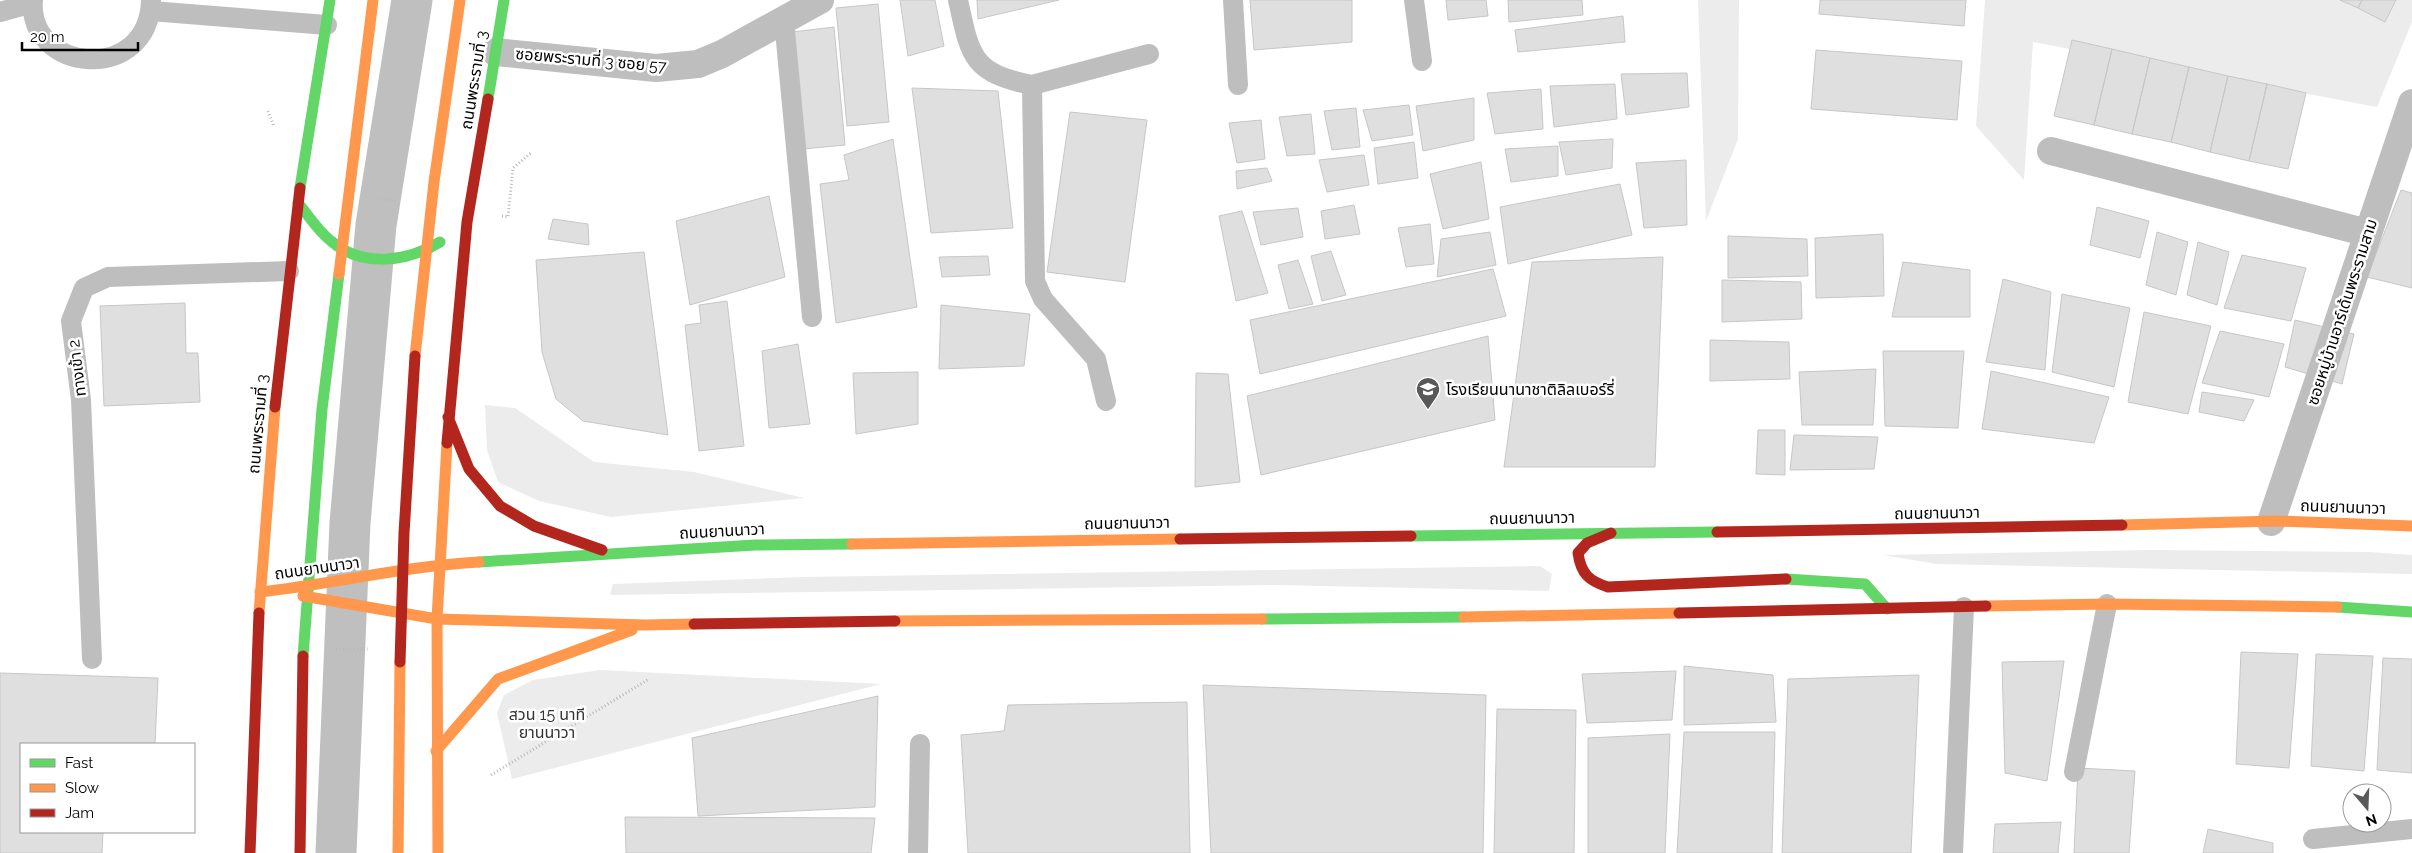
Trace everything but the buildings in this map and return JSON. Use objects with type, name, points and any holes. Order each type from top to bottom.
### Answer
[{"type":"main road","name":"ถนนพระรามที่ 3","points":[[250,853],[255,670],[272,438],[298,203],[330,0]]},
{"type":"main road","points":[[300,853],[303,631],[322,409],[373,0]]},
{"type":"main road","name":"ถนนพระรามที่ 3","points":[[398,853],[408,459],[420,300],[442,109],[460,0]]},
{"type":"main road","name":"ถนนพระรามที่ 3","points":[[438,853],[436,619],[441,564],[448,417],[467,222],[504,0]]},
{"type":"main road","points":[[298,203],[333,244],[362,258],[391,259],[426,252],[467,222]]},
{"type":"main road","points":[[448,417],[469,468],[500,506],[534,526],[614,554]]},
{"type":"main road","name":"ถนนยานนาวา","points":[[260,592],[315,592],[388,574],[441,564],[755,545],[1887,530],[2271,522],[2412,526]]},
{"type":"main road","points":[[1612,533],[1587,544],[1578,553],[1580,570],[1590,581],[1608,587],[1786,579],[1865,584],[1887,609]]},
{"type":"main road","name":"ถนนยานนาวา","points":[[315,592],[387,610],[436,619],[645,625],[772,622],[1359,619],[2107,604],[2336,608],[2412,612]]},
{"type":"main road","points":[[436,751],[498,679],[645,625]]},
{"type":"street","name":"ซอยพระรามที่ 3 ซอย 57","points":[[495,52],[656,68],[698,64],[722,54],[820,0]]},
{"type":"street","name":"ซอยหมู่บ้านอาร์เด้นพระรามสาม","points":[[2271,522],[2412,103]]},
{"type":"street","points":[[2051,151],[2368,233]]},
{"type":"lane","points":[[958,0],[968,45],[982,66],[1005,80],[1032,85],[1149,54]]},
{"type":"lane","points":[[1233,0],[1238,84]]},
{"type":"lane","points":[[1414,0],[1422,61]]},
{"type":"lane","points":[[0,12],[33,2],[36,22],[45,39],[60,52],[78,59],[98,60],[116,55],[133,45],[145,29],[151,5],[327,25]]},
{"type":"lane","points":[[784,20],[812,317]]},
{"type":"lane","points":[[1032,85],[1035,281],[1043,299],[1096,359],[1106,401]]},
{"type":"lane","name":"ทางเข้า 2","points":[[92,658],[81,400],[71,321],[84,288],[108,277],[290,271]]},
{"type":"lane","points":[[2074,772],[2107,604]]},
{"type":"lane","points":[[1953,853],[1964,607]]},
{"type":"lane","points":[[918,853],[920,744]]},
{"type":"lane","points":[[2313,839],[2412,829]]},
{"type":"path","points":[[498,215],[508,216],[513,168],[532,152]]},
{"type":"path","points":[[374,198],[403,202]]},
{"type":"path","points":[[334,649],[370,648]]},
{"type":"path","points":[[491,776],[649,679]]},
{"type":"green space","points":[[1698,0],[1739,0],[1738,139],[1706,221]]},
{"type":"green space","points":[[1985,0],[2412,0],[2412,22],[2377,107],[2033,42],[2024,180],[1976,126]]},
{"type":"green space","points":[[485,405],[515,408],[594,462],[694,472],[804,498],[611,517],[539,501],[498,482],[487,450]]},
{"type":"green space","points":[[2149,550],[2369,552],[2412,555],[2412,574],[1937,564],[1883,555]]},
{"type":"green space","points":[[1540,566],[1552,574],[1549,591],[1277,585],[610,595],[613,584],[803,577]]},
{"type":"green space","name":"สวน 15 นาที ยานนาวา","points":[[600,670],[881,684],[512,779],[497,713],[504,695],[533,680]]},
{"type":"waterway","points":[[336,853],[350,523],[376,225],[412,0]]},
{"type":"traffic: fast","points":[[300,188],[330,0]]},
{"type":"traffic: fast","points":[[488,99],[504,0]]},
{"type":"traffic: fast","points":[[298,203],[326,237],[343,250],[356,255],[370,258],[399,258],[427,249],[440,242]]},
{"type":"traffic: fast","points":[[303,656],[322,409],[339,274]]},
{"type":"traffic: fast","points":[[1411,536],[1717,532]]},
{"type":"traffic: fast","points":[[479,562],[755,545],[852,544]]},
{"type":"traffic: fast","points":[[1786,579],[1865,584],[1887,609]]},
{"type":"traffic: fast","points":[[2337,607],[2412,612]]},
{"type":"traffic: fast","points":[[1262,619],[1464,617]]},
{"type":"traffic: slow","points":[[339,274],[373,0]]},
{"type":"traffic: slow","points":[[415,356],[434,182],[460,0]]},
{"type":"traffic: slow","points":[[259,613],[275,407]]},
{"type":"traffic: slow","points":[[438,853],[437,619],[447,443]]},
{"type":"traffic: slow","points":[[2122,525],[2277,521],[2412,526]]},
{"type":"traffic: slow","points":[[852,544],[1180,539]]},
{"type":"traffic: slow","points":[[260,592],[424,567],[479,562]]},
{"type":"traffic: slow","points":[[303,596],[437,619],[645,625],[694,624]]},
{"type":"traffic: slow","points":[[1986,606],[2107,604],[2337,607]]},
{"type":"traffic: slow","points":[[1464,617],[1679,613]]},
{"type":"traffic: slow","points":[[895,621],[1262,619]]},
{"type":"traffic: slow","points":[[436,751],[498,679],[632,630]]},
{"type":"traffic: slow","points":[[398,853],[400,662]]},
{"type":"traffic: jam","points":[[447,443],[467,222],[488,99]]},
{"type":"traffic: jam","points":[[275,407],[300,188]]},
{"type":"traffic: jam","points":[[400,662],[404,533],[415,356]]},
{"type":"traffic: jam","points":[[448,417],[469,469],[500,506],[534,526],[602,550]]},
{"type":"traffic: jam","points":[[1717,532],[2122,525]]},
{"type":"traffic: jam","points":[[1611,533],[1587,543],[1578,553],[1581,566],[1587,576],[1608,587],[1786,579]]},
{"type":"traffic: jam","points":[[1180,539],[1411,536]]},
{"type":"traffic: jam","points":[[1679,613],[1986,606]]},
{"type":"traffic: jam","points":[[250,853],[259,613]]},
{"type":"traffic: jam","points":[[694,624],[895,621]]},
{"type":"traffic: jam","points":[[300,853],[303,656]]},
{"type":"place","name":"โรงเรียนนานาชาติลิลเบอร์รี่","points":[[1428,410]]}]
